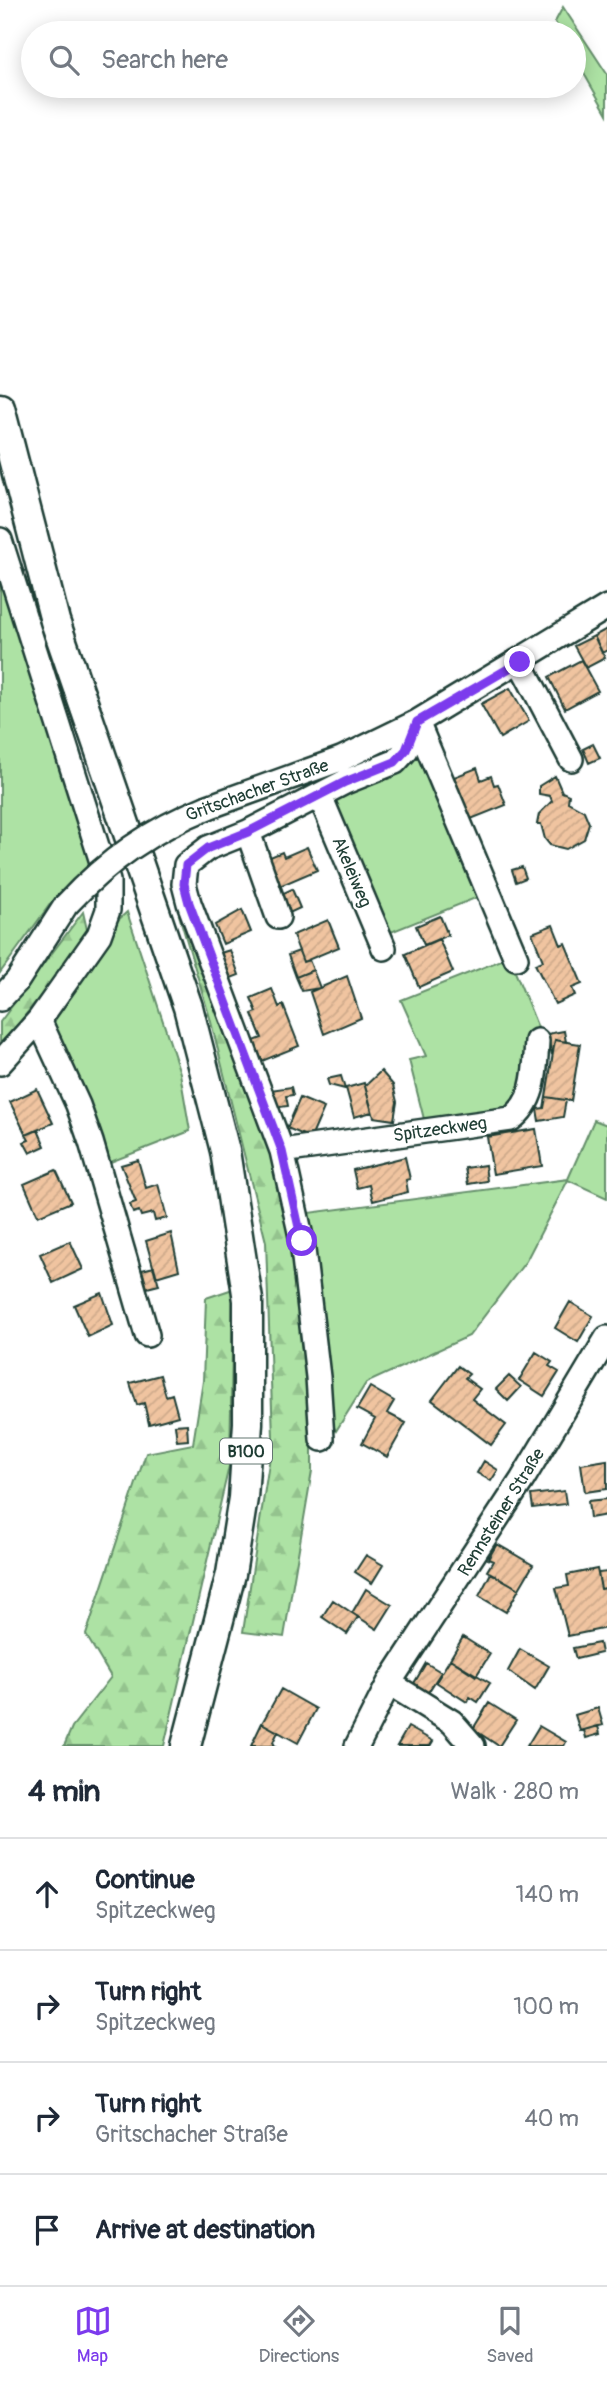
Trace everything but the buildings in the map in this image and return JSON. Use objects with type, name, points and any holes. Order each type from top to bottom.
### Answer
[{"type":"main road","name":"B100","points":[[0,408],[55,621],[188,1007],[225,1152],[248,1300],[248,1423],[243,1499],[232,1574],[186,1746]]},
{"type":"street","points":[[0,540],[108,881],[108,910],[99,936],[38,1020],[0,1062]]},
{"type":"street","name":"Gritschacher Straße","points":[[0,999],[17,981],[66,905],[99,871],[139,840],[208,807],[341,759],[417,722],[607,607]]},
{"type":"street","points":[[520,662],[571,759]]},
{"type":"street","points":[[322,1439],[318,1377],[302,1241],[282,1151],[184,884],[186,865],[197,853],[248,832],[345,782],[395,762],[406,750],[417,722]]},
{"type":"street","points":[[417,722],[516,958]]},
{"type":"street","name":"Akeleiweg","points":[[320,796],[384,948]]},
{"type":"street","points":[[248,832],[278,917]]},
{"type":"street","points":[[38,1020],[78,1105],[91,1142],[147,1335]]},
{"type":"street","name":"Spitzeckweg","points":[[282,1151],[511,1119],[524,1110],[530,1094],[537,1041]]},
{"type":"street","name":"Rennsteiner Straße","points":[[357,1746],[389,1683],[522,1480],[606,1344]]},
{"type":"street","points":[[389,1683],[452,1722],[473,1746]]},
{"type":"green space","points":[[563,7],[572,21],[556,21]]},
{"type":"green space","points":[[586,42],[607,74],[607,114],[586,77]]},
{"type":"green space","points":[[0,561],[93,861],[51,903],[0,973]]},
{"type":"green space","points":[[422,750],[483,895],[386,934],[332,802],[338,793]]},
{"type":"green space","points":[[83,912],[88,934],[0,1048],[0,1022]]},
{"type":"green space","points":[[127,912],[180,1073],[190,1131],[108,1163],[49,1020],[116,922]]},
{"type":"green space","points":[[179,915],[187,915],[277,1154],[296,1244],[312,1383],[312,1471],[284,1637],[243,1632],[273,1437],[266,1242],[210,1018]]},
{"type":"green space","points":[[509,957],[541,1035],[525,1088],[510,1109],[426,1127],[409,1060],[426,1056],[401,1000]]},
{"type":"green space","points":[[594,1120],[607,1125],[607,1198],[568,1180],[526,1261],[469,1336],[366,1383],[336,1431],[328,1416],[308,1213],[568,1179]]},
{"type":"green space","points":[[233,1289],[230,1462],[164,1746],[64,1746],[72,1727],[111,1677],[86,1635],[146,1453],[193,1444],[203,1381],[206,1298]]},
{"type":"route","points":[[302,1241],[282,1151],[189,903],[184,884],[186,865],[197,853],[248,832],[345,782],[395,762],[406,750],[417,722],[520,662]]}]
